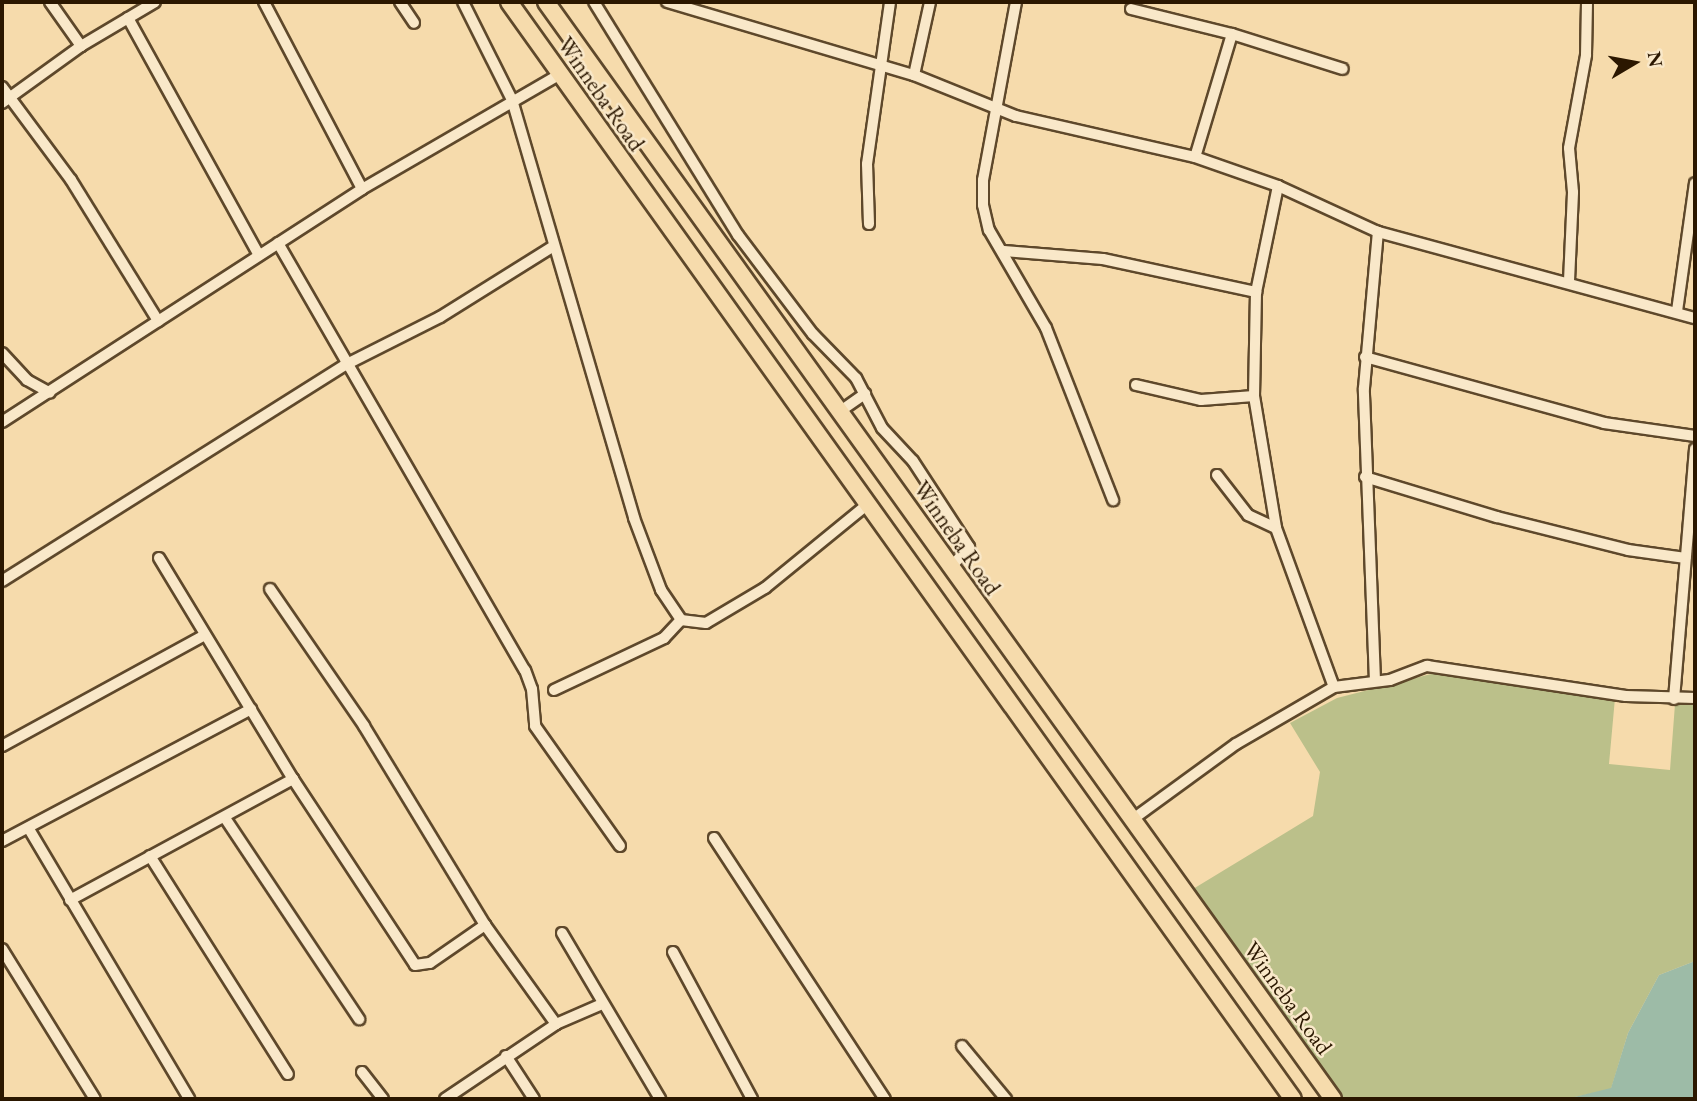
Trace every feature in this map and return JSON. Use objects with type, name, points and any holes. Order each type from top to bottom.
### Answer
[{"type":"highway","name":"Winneba Road","points":[[509,2],[1293,1099]]},
{"type":"highway","name":"Winneba Road","points":[[546,2],[1333,1099]]},
{"type":"highway","points":[[1160,912],[1185,894]]},
{"type":"street","points":[[50,2],[81,46]]},
{"type":"street","points":[[6,101],[81,46],[155,2]]},
{"type":"street","points":[[264,2],[362,189]]},
{"type":"street","points":[[400,2],[414,23]]},
{"type":"street","points":[[463,2],[512,100],[552,247],[634,518],[661,590],[681,621]]},
{"type":"street","points":[[594,2],[738,235],[865,394],[882,428],[913,461],[969,547],[951,567]]},
{"type":"street","points":[[667,2],[914,75],[996,109],[1195,157],[1278,186],[1378,232],[1569,281],[1695,318]]},
{"type":"street","points":[[869,224],[867,164],[879,65],[891,2]]},
{"type":"street","points":[[914,75],[930,2]]},
{"type":"street","points":[[1016,2],[983,180],[983,205],[989,230],[1004,251],[1046,328],[1113,500]]},
{"type":"street","points":[[1569,281],[1573,192],[1569,148],[1586,55],[1587,2]]},
{"type":"street","points":[[1130,9],[1232,34],[1343,69]]},
{"type":"street","points":[[128,18],[259,255]]},
{"type":"street","points":[[1195,157],[1232,34]]},
{"type":"street","points":[[2,422],[362,189],[559,75]]},
{"type":"street","points":[[2,88],[6,101],[71,180],[158,321]]},
{"type":"street","points":[[1677,311],[1695,183]]},
{"type":"street","points":[[1278,186],[1256,292],[1254,396],[1276,528],[1334,687]]},
{"type":"street","points":[[1375,681],[1365,477],[1365,357],[1378,232]]},
{"type":"street","points":[[720,248],[738,235]]},
{"type":"street","points":[[278,243],[345,365],[525,670],[532,689],[535,726],[621,846]]},
{"type":"street","points":[[2,581],[345,365],[440,317],[552,247]]},
{"type":"street","points":[[1004,251],[1103,259],[1256,292]]},
{"type":"street","points":[[2,353],[27,380],[50,393]]},
{"type":"street","points":[[1365,357],[1604,423],[1695,436]]},
{"type":"street","points":[[1136,385],[1201,400],[1254,396]]},
{"type":"street","points":[[839,411],[865,394]]},
{"type":"street","points":[[1674,699],[1695,449]]},
{"type":"street","points":[[1217,475],[1248,515],[1276,528]]},
{"type":"street","points":[[1365,477],[1497,517],[1628,550],[1685,558]]},
{"type":"street","points":[[554,690],[664,638],[681,621],[706,623],[765,588],[869,504]]},
{"type":"street","points":[[159,558],[293,779],[415,965],[430,963],[485,925]]},
{"type":"street","points":[[270,589],[364,726],[485,925],[556,1024]]},
{"type":"street","points":[[2,746],[205,635]]},
{"type":"street","points":[[1133,819],[1236,744],[1334,687],[1375,681],[1436,664],[1626,696],[1695,698]]},
{"type":"street","points":[[2,841],[251,709]]},
{"type":"street","points":[[70,900],[293,779]]},
{"type":"street","points":[[225,817],[359,1019]]},
{"type":"street","points":[[29,829],[189,1099]]},
{"type":"street","points":[[713,838],[885,1099]]},
{"type":"street","points":[[150,856],[288,1074]]},
{"type":"street","points":[[562,933],[660,1099]]},
{"type":"street","points":[[2,949],[95,1099]]},
{"type":"street","points":[[673,952],[752,1099]]},
{"type":"street","points":[[445,1099],[556,1024],[602,1004]]},
{"type":"street","points":[[962,1046],[1006,1099]]},
{"type":"street","points":[[506,1056],[534,1099]]},
{"type":"street","points":[[362,1072],[383,1099]]},
{"type":"green space","points":[[1435,673],[1615,698],[1609,764],[1670,770],[1675,704],[1695,703],[1695,961],[1659,975],[1628,1033],[1611,1089],[1566,1099],[1341,1099],[1193,889],[1313,816],[1320,772],[1290,723],[1337,698]]},
{"type":"shaded area","points":[[1695,961],[1695,1099],[1566,1099],[1611,1088],[1628,1033],[1659,975]]}]
